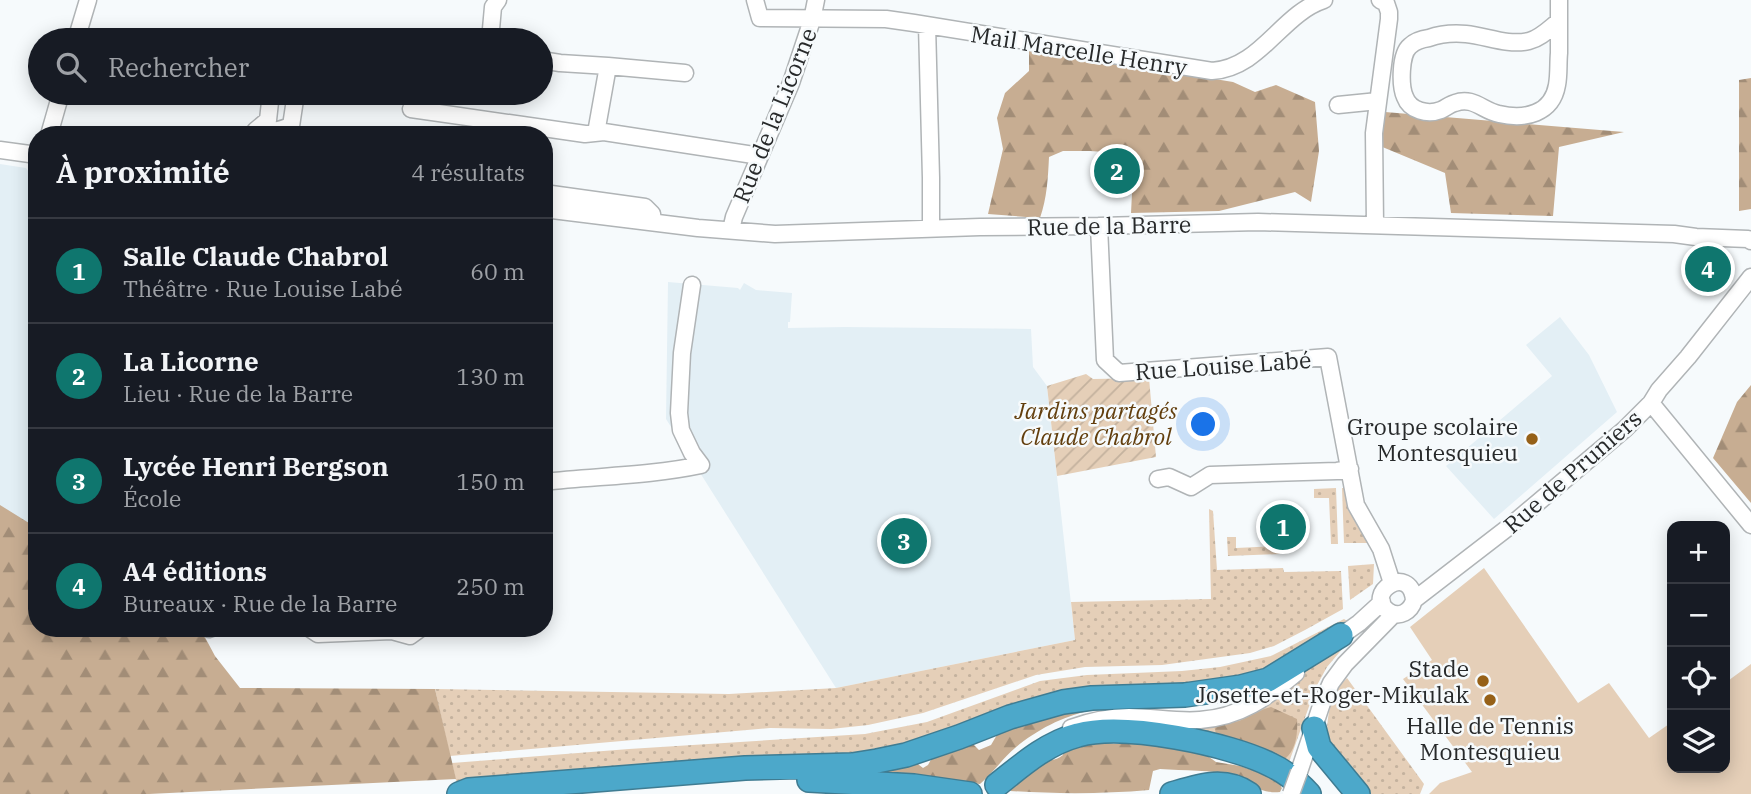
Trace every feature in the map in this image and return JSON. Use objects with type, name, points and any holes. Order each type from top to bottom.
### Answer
[{"type":"highway","points":[[459,794],[469,790],[745,768],[852,765],[877,761],[906,755],[1010,717],[1063,702],[1092,698],[1185,695],[1268,680],[1341,635]]},
{"type":"highway","points":[[1314,729],[1319,747],[1358,794]]},
{"type":"highway","points":[[993,789],[1035,755],[1067,739],[1086,733],[1119,731],[1171,736],[1246,755],[1281,770],[1309,794]]},
{"type":"highway","points":[[691,773],[914,786],[970,794]]},
{"type":"highway","points":[[1172,794],[1212,784],[1226,784],[1249,794]]},
{"type":"street","points":[[80,28],[88,0]]},
{"type":"street","points":[[491,28],[493,7],[498,0]]},
{"type":"street","name":"Mail Marcelle Henry","points":[[755,0],[760,19],[886,19],[1212,71],[1234,67],[1268,43],[1304,10],[1324,0]]},
{"type":"street","name":"Rue de la Licorne","points":[[731,230],[734,217],[791,83],[816,0]]},
{"type":"street","points":[[1375,225],[1374,133],[1389,12],[1386,3],[1380,0]]},
{"type":"street","points":[[1559,0],[1559,21],[1558,83],[1552,99],[1537,113],[1502,115],[1489,112],[1477,103],[1469,101],[1454,103],[1428,113],[1414,108],[1405,98],[1402,75],[1405,53],[1420,40],[1434,36],[1468,34],[1495,41],[1531,41],[1559,21]]},
{"type":"street","points":[[927,25],[931,229]]},
{"type":"street","points":[[553,62],[685,73]]},
{"type":"street","points":[[596,133],[608,66]]},
{"type":"street","points":[[1338,105],[1378,101]]},
{"type":"street","points":[[52,126],[58,105]]},
{"type":"street","points":[[261,126],[270,117],[270,105]]},
{"type":"street","points":[[291,126],[294,105]]},
{"type":"street","points":[[411,108],[503,126]]},
{"type":"street","points":[[553,132],[604,132],[760,156]]},
{"type":"street","points":[[0,150],[28,154]]},
{"type":"street","points":[[553,194],[642,206],[650,211],[653,221]]},
{"type":"street","name":"Rue de la Barre","points":[[553,210],[698,228],[787,234],[1258,222],[1674,234],[1751,241]]},
{"type":"street","name":"Rue Louise Labé","points":[[1099,226],[1105,360],[1119,373],[1328,357],[1356,505],[1381,548],[1392,583]]},
{"type":"street","name":"Rue de la Barre","points":[[1674,234],[1695,230],[1751,228]]},
{"type":"street","name":"Rue de Pruniers","points":[[1412,594],[1432,586],[1510,526],[1625,429],[1651,403],[1751,277]]},
{"type":"street","points":[[553,481],[637,475],[701,465],[681,429],[679,413],[682,353],[692,285]]},
{"type":"street","points":[[1651,403],[1751,525]]},
{"type":"street","points":[[1158,479],[1169,477],[1191,487],[1210,475],[1350,469]]},
{"type":"street","points":[[1291,794],[1328,689],[1345,664],[1394,614],[1405,612],[1411,607],[1412,594],[1402,583],[1392,583],[1384,589],[1381,597],[1386,610],[1394,614]]},
{"type":"street","points":[[993,789],[1012,766],[1038,742],[1084,723],[1132,717],[1199,721],[1248,708],[1266,697],[1382,602]]},
{"type":"shaded area","points":[[0,164],[26,168],[28,171],[28,637],[34,637],[0,726]]},
{"type":"shaded area","points":[[668,282],[740,290],[744,283],[756,290],[792,293],[788,328],[1031,329],[1033,367],[1047,386],[1075,640],[836,688],[666,419]]},
{"type":"shaded area","name":"Groupe scolaire Montesquieu","points":[[1560,317],[1589,355],[1617,412],[1494,519],[1446,466],[1552,376],[1526,345]]},
{"type":"green space","points":[[1029,49],[1233,82],[1255,92],[1276,85],[1315,102],[1319,151],[1311,202],[1295,192],[1219,211],[1131,213],[1134,154],[1063,151],[1049,157],[1046,195],[1040,218],[988,214],[1003,149],[997,118],[1005,93],[1029,71]]},
{"type":"green space","points":[[1751,78],[1751,209],[1739,211],[1739,80]]},
{"type":"green space","points":[[1385,112],[1624,132],[1559,147],[1553,216],[1451,213],[1445,173],[1380,146]]},
{"type":"green space","name":"Jardins partagés Claude Chabrol","points":[[1086,374],[1093,379],[1149,378],[1156,457],[1057,476],[1047,386]]},
{"type":"green space","points":[[1751,385],[1751,503],[1713,458],[1737,402]]},
{"type":"green space","points":[[1336,488],[1338,544],[1331,544],[1329,498],[1314,498],[1314,489]]},
{"type":"green space","points":[[1342,488],[1347,488],[1373,543],[1344,543]]},
{"type":"green space","points":[[0,505],[28,522],[28,637],[205,637],[215,656],[240,688],[435,689],[456,779],[149,794],[0,794]]},
{"type":"green space","points":[[1209,509],[1213,511],[1217,570],[1283,568],[1284,572],[1341,571],[1343,609],[1274,646],[1250,653],[1162,665],[1085,667],[1036,675],[923,713],[868,725],[831,729],[770,728],[450,756],[435,689],[729,694],[836,688],[1075,640],[1071,602],[1211,599]]},
{"type":"green space","points":[[1227,537],[1236,537],[1236,548],[1280,546],[1280,554],[1228,556]]},
{"type":"green space","points":[[1374,564],[1373,584],[1350,600],[1348,566]]},
{"type":"green space","name":"Stade Josette-et-Roger-Mikulak","points":[[1484,568],[1578,703],[1609,683],[1649,738],[1667,725],[1667,773],[1730,773],[1730,679],[1751,664],[1751,794],[1429,794],[1440,783],[1472,772],[1403,679],[1432,660],[1410,627]]},
{"type":"green space","points":[[1344,619],[1350,623],[1267,671],[894,751],[457,785],[452,763],[865,734],[927,722],[1040,681],[1087,675],[1220,667],[1271,656]]},
{"type":"green space","points":[[1355,634],[1327,667],[1316,687],[1288,765],[1173,726],[1207,725],[1305,668]]},
{"type":"green space","points":[[1347,678],[1424,784],[1420,794],[1368,794],[1327,740],[1328,716],[1333,697]]},
{"type":"green space","points":[[1116,705],[1117,709],[1079,713],[1040,730],[1015,748],[980,784],[903,777],[885,772],[888,765],[914,761],[923,768],[933,756],[972,743],[979,750],[991,745],[1001,728],[1063,710]]},
{"type":"green space","points":[[1271,707],[1297,719],[1296,741],[1285,759],[1216,734],[1214,725],[1239,721]]},
{"type":"green space","points":[[1091,741],[1159,744],[1205,754],[1216,762],[1240,766],[1283,781],[1282,788],[1280,792],[1265,791],[1241,778],[1225,774],[1160,769],[1153,771],[1149,790],[1080,793],[1010,791],[1032,767],[1057,759],[1063,755],[1062,750]]},
{"type":"place","name":"La Licorne","points":[[1117,171]]},
{"type":"place","name":"A4 éditions","points":[[1708,269]]},
{"type":"place","name":"Groupe scolaire Montesquieu","points":[[1532,439]]},
{"type":"place","name":"Salle Claude Chabrol","points":[[1283,527]]},
{"type":"place","name":"Lycée Henri Bergson","points":[[904,541]]},
{"type":"place","name":"Stade Josette-et-Roger-Mikulak","points":[[1483,681]]},
{"type":"place","name":"Halle de Tennis Montesquieu","points":[[1490,700]]}]
